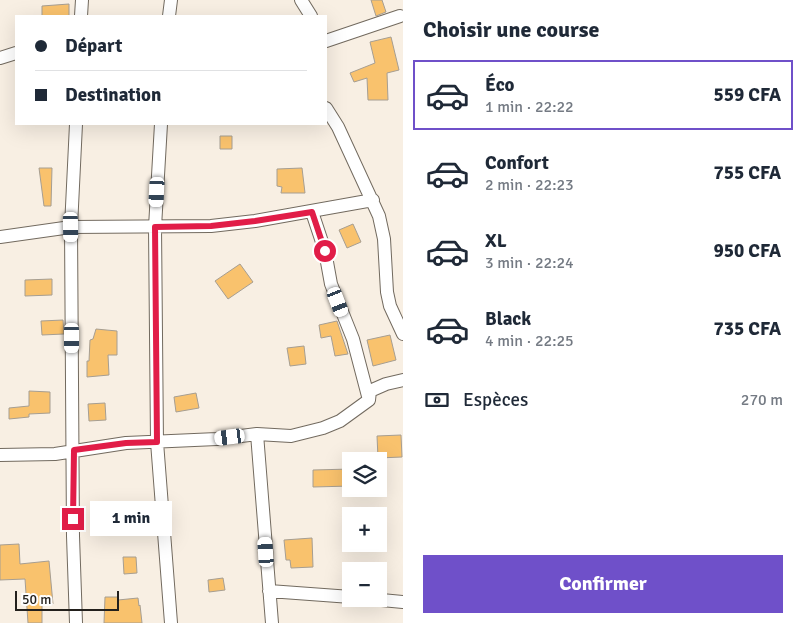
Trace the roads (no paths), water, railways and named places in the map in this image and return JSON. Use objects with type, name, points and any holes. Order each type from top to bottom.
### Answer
[{"type":"street","points":[[81,15],[82,0]]},
{"type":"street","points":[[168,15],[171,0]]},
{"type":"street","points":[[301,0],[310,15]]},
{"type":"street","points":[[327,41],[400,16]]},
{"type":"street","points":[[0,58],[15,53]]},
{"type":"street","points":[[327,110],[338,127],[379,216],[384,239],[387,292],[390,306],[403,334]]},
{"type":"street","points":[[76,125],[71,227],[74,450],[73,536],[76,623]]},
{"type":"street","points":[[161,125],[155,227],[157,442],[171,623]]},
{"type":"street","points":[[0,237],[71,227],[211,226],[312,212],[373,200]]},
{"type":"street","points":[[312,212],[325,251],[331,284],[353,340],[369,400]]},
{"type":"street","points":[[0,456],[56,454],[126,443],[217,439],[257,434],[291,436],[323,428],[340,421],[369,400],[370,391],[386,384],[403,380]]},
{"type":"street","points":[[257,434],[272,623]]},
{"type":"street","points":[[269,591],[342,596]]},
{"type":"street","points":[[387,600],[403,602]]}]
